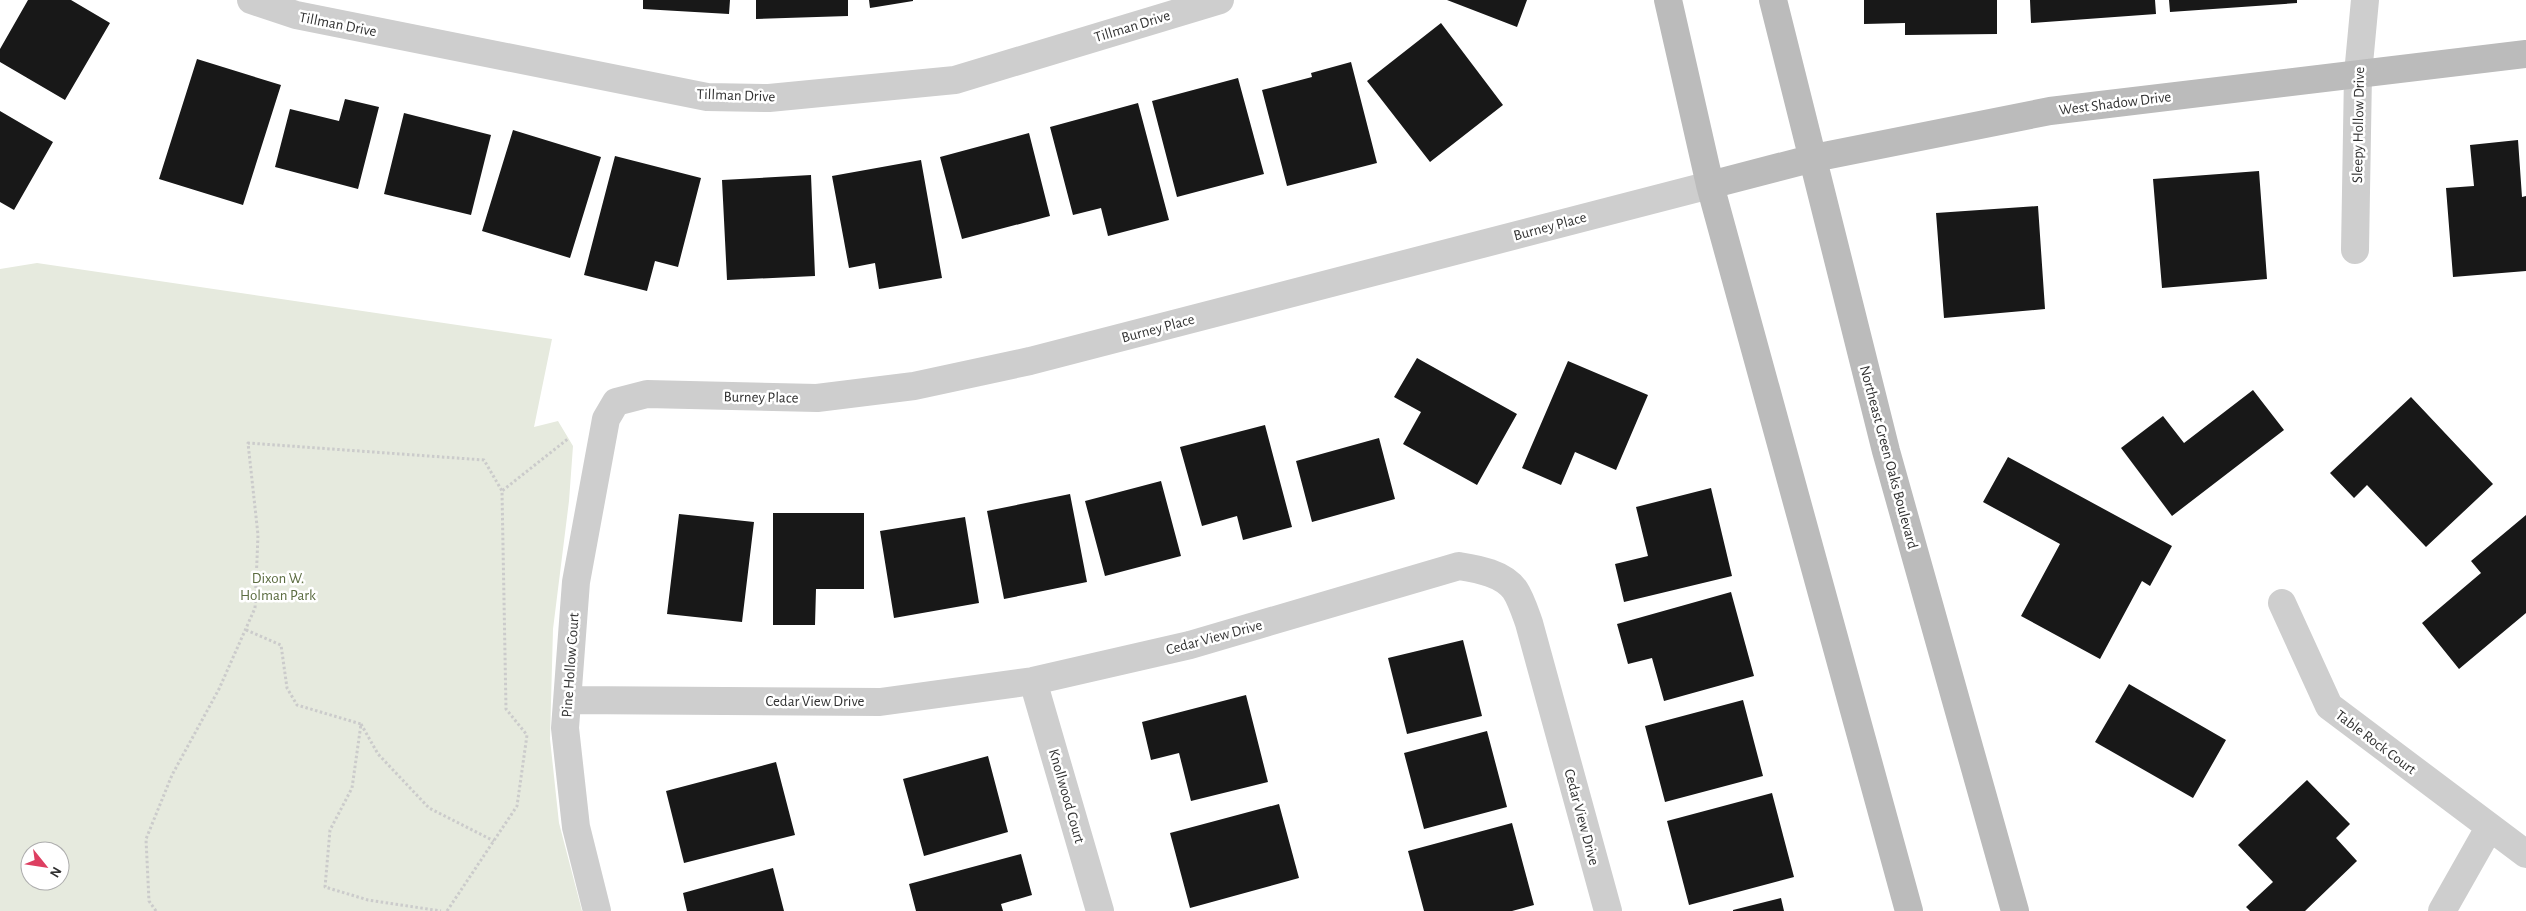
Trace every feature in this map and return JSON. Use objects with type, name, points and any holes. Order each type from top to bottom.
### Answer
[{"type":"main road","points":[[1668,0],[1710,185],[1909,911]]},
{"type":"main road","name":"Northeast Green Oaks Boulevard","points":[[1773,0],[1886,451],[2015,911]]},
{"type":"main road","name":"West Shadow Drive","points":[[1710,185],[1814,158],[2050,111],[2526,54]]},
{"type":"street","name":"Tillman Drive","points":[[251,0],[296,15],[707,97],[769,98],[955,80],[1220,0]]},
{"type":"street","name":"Sleepy Hollow Drive","points":[[2355,250],[2358,74],[2365,0]]},
{"type":"street","name":"Burney Place","points":[[606,419],[616,402],[647,394],[817,398],[914,386],[1030,361],[1710,185]]},
{"type":"street","name":"Pine Hollow Court","points":[[598,911],[576,827],[565,728],[576,582],[606,419]]},
{"type":"street","name":"Cedar View Drive","points":[[568,700],[880,702],[1033,681],[1190,645],[1458,566],[1498,576],[1514,589],[1529,622],[1608,911]]},
{"type":"street","name":"Table Rock Court","points":[[2282,603],[2329,706],[2526,854]]},
{"type":"street","name":"Knollwood Court","points":[[1033,681],[1100,911]]},
{"type":"street","points":[[2442,911],[2489,828]]},
{"type":"path","points":[[502,491],[572,435]]},
{"type":"path","points":[[156,911],[149,901],[146,839],[172,775],[219,689],[255,608],[258,535],[248,444],[484,460],[502,491],[506,709],[527,735],[517,806],[447,911]]},
{"type":"path","points":[[246,630],[281,645],[287,688],[297,705],[361,724],[378,754],[429,808],[494,840]]},
{"type":"path","points":[[361,724],[352,788],[330,830],[325,887],[368,900],[441,911]]},
{"type":"green space","name":"Dixon W. Holman Park","points":[[37,263],[552,339],[534,427],[558,421],[573,446],[569,501],[553,629],[550,739],[559,823],[582,911],[0,911],[0,269]]},
{"type":"building","points":[[28,0],[71,0],[110,23],[65,100],[0,62],[0,49]]},
{"type":"building","points":[[643,0],[730,0],[729,14],[643,9]]},
{"type":"building","points":[[756,0],[848,0],[848,16],[756,19]]},
{"type":"building","points":[[869,0],[913,0],[913,1],[870,8]]},
{"type":"building","points":[[1447,0],[1527,0],[1517,27]]},
{"type":"building","points":[[1864,0],[1997,0],[1997,34],[1905,35],[1905,23],[1864,24]]},
{"type":"building","points":[[2030,0],[2155,0],[2156,14],[2031,23]]},
{"type":"building","points":[[2169,0],[2297,0],[2297,3],[2170,12]]},
{"type":"building","points":[[1441,23],[1503,105],[1430,162],[1367,81]]},
{"type":"building","points":[[197,59],[281,85],[243,205],[159,179]]},
{"type":"building","points":[[1351,62],[1377,163],[1287,186],[1262,90],[1312,77],[1311,73]]},
{"type":"building","points":[[1238,78],[1264,174],[1177,197],[1152,101]]},
{"type":"building","points":[[345,99],[379,107],[358,189],[275,167],[290,109],[339,121]]},
{"type":"building","points":[[1138,103],[1169,220],[1108,236],[1101,208],[1073,215],[1050,127]]},
{"type":"building","points":[[0,111],[53,142],[14,210],[0,202]]},
{"type":"building","points":[[404,113],[491,135],[471,215],[384,194]]},
{"type":"building","points":[[513,130],[601,157],[570,258],[482,231]]},
{"type":"building","points":[[1029,133],[1050,216],[962,239],[940,157]]},
{"type":"building","points":[[2518,140],[2522,197],[2526,196],[2526,271],[2453,277],[2446,188],[2474,186],[2470,145]]},
{"type":"building","points":[[615,156],[701,178],[678,267],[655,261],[647,291],[584,275]]},
{"type":"building","points":[[921,160],[942,278],[879,289],[875,263],[849,268],[832,176]]},
{"type":"building","points":[[2259,171],[2267,279],[2162,288],[2153,179]]},
{"type":"building","points":[[811,175],[815,276],[727,280],[722,180]]},
{"type":"building","points":[[2038,206],[2045,309],[1944,318],[1936,213]]},
{"type":"building","points":[[1417,358],[1517,414],[1477,485],[1403,444],[1421,412],[1394,397]]},
{"type":"building","points":[[1568,361],[1648,395],[1616,470],[1575,452],[1561,485],[1522,468]]},
{"type":"building","points":[[2253,390],[2284,430],[2172,516],[2121,448],[2163,416],[2184,443]]},
{"type":"building","points":[[2411,397],[2493,484],[2426,547],[2367,485],[2354,498],[2330,473]]},
{"type":"building","points":[[1265,425],[1292,527],[1243,540],[1237,516],[1202,526],[1180,447]]},
{"type":"building","points":[[1379,438],[1395,499],[1312,522],[1296,461]]},
{"type":"building","points":[[2008,457],[2172,546],[2150,586],[2142,581],[2100,659],[2021,616],[2060,544],[1983,502]]},
{"type":"building","points":[[1161,481],[1181,556],[1105,576],[1085,501]]},
{"type":"building","points":[[1711,488],[1732,576],[1624,602],[1615,564],[1648,556],[1636,507]]},
{"type":"building","points":[[1070,494],[1087,582],[1004,599],[987,511]]},
{"type":"building","points":[[773,513],[864,513],[864,589],[816,589],[815,625],[773,625]]},
{"type":"building","points":[[679,514],[754,522],[742,622],[667,614]]},
{"type":"building","points":[[2526,515],[2526,613],[2459,669],[2422,623],[2481,573],[2471,561]]},
{"type":"building","points":[[965,517],[979,603],[894,618],[880,531]]},
{"type":"building","points":[[1731,592],[1754,676],[1664,701],[1652,658],[1628,664],[1617,624]]},
{"type":"building","points":[[1463,640],[1482,716],[1407,734],[1388,658]]},
{"type":"building","points":[[2129,684],[2226,740],[2193,798],[2095,742]]},
{"type":"building","points":[[1246,695],[1268,782],[1191,801],[1179,753],[1151,760],[1142,722]]},
{"type":"building","points":[[1743,700],[1763,776],[1665,802],[1645,726]]},
{"type":"building","points":[[1487,731],[1507,807],[1424,829],[1404,753]]},
{"type":"building","points":[[988,756],[1008,832],[924,856],[903,779]]},
{"type":"building","points":[[776,762],[795,835],[684,863],[666,791]]},
{"type":"building","points":[[2307,780],[2350,824],[2336,838],[2357,861],[2305,911],[2250,911],[2246,907],[2273,882],[2238,845]]},
{"type":"building","points":[[1772,793],[1794,877],[1689,905],[1667,821]]},
{"type":"building","points":[[1279,804],[1299,878],[1190,908],[1170,833]]},
{"type":"building","points":[[1512,823],[1534,905],[1512,911],[1424,911],[1408,851]]},
{"type":"building","points":[[1021,854],[1032,895],[1001,904],[1003,911],[916,911],[909,884]]},
{"type":"building","points":[[773,868],[784,911],[687,911],[683,893]]},
{"type":"building","points":[[1781,898],[1784,911],[1733,911],[1733,910]]}]
